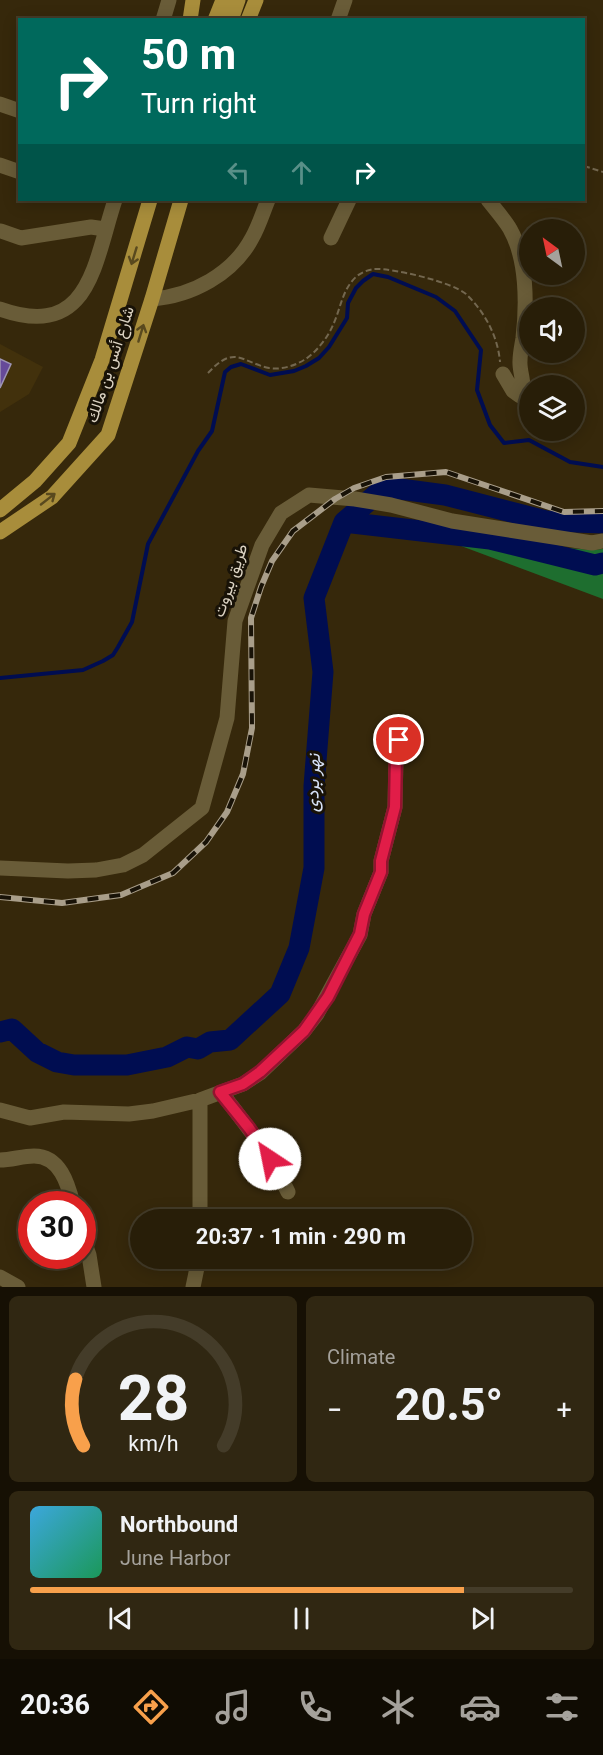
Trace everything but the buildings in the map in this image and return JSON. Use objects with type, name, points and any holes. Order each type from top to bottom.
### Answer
[{"type":"main road","points":[[190,18],[194,0]]},
{"type":"main road","points":[[216,18],[222,0]]},
{"type":"main road","points":[[232,18],[238,0]]},
{"type":"main road","points":[[250,18],[255,0]]},
{"type":"main road","name":"شارع أنس بن مالك","points":[[0,510],[34,481],[69,443],[102,360],[150,201]]},
{"type":"main road","name":"شارع أنس بن مالك","points":[[0,532],[52,497],[108,435],[181,201]]},
{"type":"street","points":[[164,18],[169,0]]},
{"type":"street","points":[[339,18],[345,0]]},
{"type":"street","points":[[0,104],[18,110]]},
{"type":"street","points":[[0,165],[18,171]]},
{"type":"street","points":[[0,309],[33,318],[50,316],[74,303],[89,283],[115,201]]},
{"type":"street","points":[[152,299],[182,295],[223,272],[237,259],[253,238],[268,201]]},
{"type":"street","points":[[331,238],[349,201]]},
{"type":"street","points":[[489,201],[513,236],[521,263],[525,312],[520,360],[520,374],[524,389],[520,396],[513,391],[503,374]]},
{"type":"street","points":[[1,231],[21,238],[91,227],[105,229]]},
{"type":"street","name":"طريق بيروت","points":[[0,868],[68,871],[96,870],[123,865],[143,855],[202,808],[227,718],[235,621],[262,545],[281,513],[309,495],[355,499],[473,524],[592,543],[603,542]]},
{"type":"street","points":[[0,1110],[30,1118],[64,1112],[129,1114],[200,1100],[243,1084],[260,1072],[304,1031],[328,997],[360,934],[364,914],[381,872],[381,861],[395,807],[396,755],[399,740]]},
{"type":"street","points":[[220,1092],[249,1128],[278,1172],[288,1192]]},
{"type":"street","points":[[200,1100],[200,1209]]},
{"type":"street","points":[[0,1160],[35,1156],[52,1163],[66,1179],[69,1191]]},
{"type":"street","points":[[91,1269],[94,1287]]},
{"type":"street","points":[[193,1287],[197,1269]]},
{"type":"street","points":[[0,1277],[18,1287]]},
{"type":"path","points":[[585,166],[603,172]]},
{"type":"path","points":[[208,373],[215,366],[232,357],[242,357],[269,368],[278,369],[306,359],[333,326],[341,300],[348,287],[357,276],[373,269],[429,279],[449,285],[467,296],[494,332],[503,374]]},
{"type":"shaded area","points":[[0,344],[43,367],[29,394],[0,412]]},
{"type":"green space","points":[[421,531],[515,544],[603,549],[603,599]]},
{"type":"waterway","points":[[0,678],[83,670],[113,655],[132,622],[148,544],[198,451],[212,431],[225,372],[241,364],[270,375],[294,371],[319,358],[329,347],[347,318],[348,303],[356,288],[373,274],[388,277],[436,297],[455,311],[481,350],[477,390],[490,425],[504,443],[529,440],[570,462],[603,467]]},
{"type":"waterway","points":[[344,522],[385,487],[445,495],[546,521],[603,523]]},
{"type":"waterway","name":"نهر بردى","points":[[0,1032],[12,1029],[37,1052],[57,1062],[74,1065],[127,1065],[167,1057],[187,1047],[198,1049],[210,1042],[230,1040],[280,994],[299,948],[314,868],[314,786],[323,672],[314,598],[344,522],[490,539],[595,565],[603,563]]},
{"type":"railway","points":[[0,897],[62,903],[121,895],[173,873],[206,842],[227,812],[243,774],[252,728],[251,618],[261,587],[272,561],[293,531],[335,499],[354,488],[386,477],[446,472],[564,512],[603,511]]},
{"type":"route","points":[[270,1159],[220,1092],[243,1084],[260,1072],[304,1031],[328,997],[360,934],[364,914],[381,872],[381,861],[395,807],[396,755],[399,740]]}]
